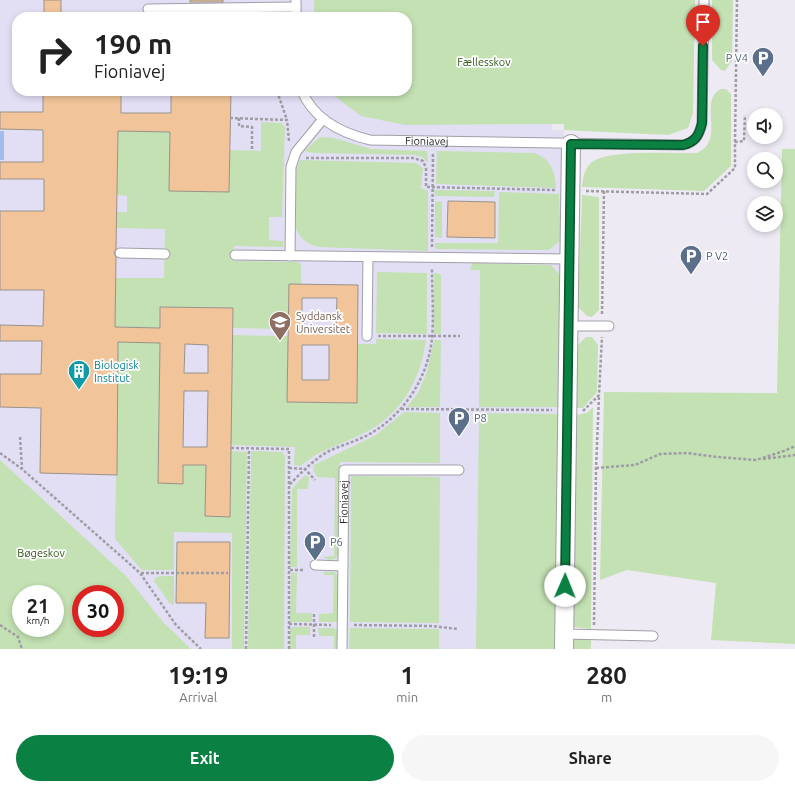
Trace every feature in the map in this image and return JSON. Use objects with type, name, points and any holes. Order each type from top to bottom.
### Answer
[{"type":"street","points":[[565,641],[571,144]]},
{"type":"lane","name":"Fioniavej","points":[[305,96],[313,110],[322,119],[349,135],[370,140],[683,145],[694,140],[698,135],[702,123],[704,0]]},
{"type":"lane","points":[[148,9],[296,3]]},
{"type":"lane","points":[[290,256],[291,167],[296,152],[322,119]]},
{"type":"lane","points":[[120,253],[165,254]]},
{"type":"lane","points":[[235,255],[569,259]]},
{"type":"lane","points":[[368,257],[371,336]]},
{"type":"lane","points":[[568,326],[609,326]]},
{"type":"lane","name":"Fioniavej","points":[[342,649],[344,470],[459,470]]},
{"type":"lane","points":[[312,568],[343,566]]},
{"type":"lane","points":[[565,641],[594,634],[653,636]]},
{"type":"path","points":[[279,96],[287,120],[289,141],[296,152],[305,158],[413,158],[423,161],[426,168],[426,187],[707,194],[734,168],[737,0]]},
{"type":"path","points":[[735,142],[744,141],[745,116]]},
{"type":"path","points":[[230,118],[287,120]]},
{"type":"path","points":[[239,118],[239,126],[252,127],[252,150]]},
{"type":"path","points":[[289,485],[305,469],[330,451],[367,435],[387,422],[404,406],[418,383],[428,362],[432,337],[433,142]]},
{"type":"path","points":[[371,336],[460,336]]},
{"type":"path","points":[[594,634],[596,468],[599,395]]},
{"type":"path","points":[[20,437],[20,464],[22,469]]},
{"type":"path","points":[[756,460],[795,446]]},
{"type":"path","points":[[231,448],[289,449],[289,649]]},
{"type":"path","points":[[246,649],[249,449]]},
{"type":"path","points":[[596,468],[635,466],[660,454],[688,452],[717,457],[756,460],[795,455]]},
{"type":"path","points":[[0,453],[22,469],[140,573],[176,625],[201,649]]},
{"type":"path","points":[[289,468],[305,469],[315,480]]},
{"type":"path","points":[[290,570],[312,568]]},
{"type":"path","points":[[140,573],[228,573]]},
{"type":"path","points":[[314,613],[314,637]]},
{"type":"path","points":[[289,624],[432,626],[458,629]]},
{"type":"path","points":[[0,625],[18,637],[22,649]]},
{"type":"shaded area","name":"Syddansk Universitet","points":[[0,0],[314,0],[314,12],[12,12],[12,96],[335,96],[405,125],[552,124],[552,130],[564,130],[557,649],[0,649]]},
{"type":"green space","name":"Fællesskov","points":[[314,0],[695,0],[693,113],[688,128],[668,135],[564,130],[564,124],[405,125],[361,116],[334,96],[412,96],[412,12],[314,12]]},
{"type":"green space","points":[[712,0],[733,0],[732,61],[725,71],[721,70],[712,60]]},
{"type":"green space","points":[[721,89],[726,89],[731,94],[731,166],[704,191],[582,187],[584,174],[587,167],[592,162],[601,158],[613,155],[643,153],[697,153],[706,147],[710,139],[711,130],[711,102],[714,95]]},
{"type":"green space","points":[[261,122],[281,123],[285,127],[282,217],[269,217],[269,240],[283,241],[283,247],[234,246],[234,261],[299,262],[301,264],[301,284],[289,284],[289,329],[233,328],[233,308],[161,307],[160,328],[115,327],[116,278],[164,278],[165,229],[116,228],[117,212],[127,212],[127,196],[117,195],[118,131],[170,132],[169,191],[229,192],[230,150],[261,151]]},
{"type":"green space","points":[[320,137],[334,138],[371,149],[427,151],[428,163],[422,157],[415,155],[314,153],[304,151]]},
{"type":"green space","points":[[782,149],[795,149],[795,644],[711,640],[716,583],[627,570],[600,580],[604,392],[777,393],[780,232],[783,232],[783,196],[781,196],[781,188],[783,188]]},
{"type":"green space","points":[[437,151],[534,153],[548,162],[551,166],[555,176],[556,188],[436,184]]},
{"type":"green space","points":[[300,160],[416,163],[423,168],[421,188],[428,191],[428,251],[318,247],[307,243],[296,228],[296,172]]},
{"type":"green space","points":[[434,190],[495,191],[494,197],[435,196]]},
{"type":"green space","points":[[499,192],[559,194],[561,240],[549,250],[435,249],[435,243],[498,243]]},
{"type":"green space","points":[[582,195],[599,197],[599,310],[592,317],[587,316],[578,307]]},
{"type":"green space","points":[[442,201],[442,238],[435,237],[435,202]]},
{"type":"green space","points":[[472,263],[551,265],[562,277],[560,407],[479,407],[480,270],[470,270]]},
{"type":"green space","points":[[377,272],[427,273],[427,334],[376,333]]},
{"type":"green space","points":[[434,273],[441,274],[441,334],[434,334]]},
{"type":"green space","points":[[232,335],[288,336],[288,402],[356,403],[358,344],[376,344],[376,339],[426,340],[419,369],[413,383],[398,407],[388,417],[362,434],[322,452],[307,460],[300,466],[294,465],[295,447],[231,445]]},
{"type":"green space","points":[[586,337],[592,337],[598,345],[597,392],[583,408],[577,408],[577,346]]},
{"type":"green space","points":[[434,340],[441,340],[440,407],[407,407],[418,393],[427,372]]},
{"type":"green space","points":[[118,342],[160,343],[159,483],[183,484],[183,465],[206,465],[205,516],[230,517],[231,451],[247,452],[244,649],[232,649],[232,533],[174,532],[174,570],[142,570],[115,539]]},
{"type":"green space","points":[[593,407],[591,629],[574,627],[575,415],[587,413]]},
{"type":"green space","points":[[404,412],[440,413],[440,463],[340,462],[338,555],[335,559],[329,560],[323,557],[334,556],[335,478],[317,477],[313,470],[314,465],[376,435]]},
{"type":"green space","points":[[479,413],[560,414],[557,649],[476,649]]},
{"type":"green space","points":[[251,451],[282,452],[285,456],[284,649],[248,649]]},
{"type":"green space","name":"Bøgeskov","points":[[0,460],[126,576],[164,623],[191,649],[0,649]]},
{"type":"green space","points":[[305,475],[309,477],[308,489],[297,489],[297,567],[290,567],[292,489]]},
{"type":"green space","points":[[351,476],[440,477],[439,623],[350,622]]},
{"type":"green space","points":[[324,572],[334,572],[339,576],[338,622],[319,622],[319,614],[333,613],[334,575],[324,575]]},
{"type":"green space","points":[[291,573],[297,573],[296,613],[312,613],[312,622],[290,622]]},
{"type":"green space","points":[[174,576],[174,605],[170,604],[154,581],[156,577]]},
{"type":"green space","points":[[293,627],[310,627],[310,635],[296,635],[296,649],[290,649],[290,629]]},
{"type":"green space","points":[[318,628],[334,628],[338,631],[337,649],[334,649],[334,636],[319,636]]},
{"type":"green space","points":[[350,628],[439,629],[439,649],[349,649]]},
{"type":"green space","points":[[574,639],[591,639],[591,649],[574,649]]},
{"type":"water","points":[[0,131],[4,131],[4,160],[0,160]]},
{"type":"building","points":[[44,0],[61,0],[61,12],[44,12]]},
{"type":"building","points":[[190,0],[223,0],[223,2],[190,2]]},
{"type":"building","points":[[43,96],[121,96],[121,113],[171,113],[171,96],[231,96],[229,192],[169,191],[170,132],[118,131],[116,249],[114,253],[116,257],[115,327],[160,328],[160,307],[233,308],[230,517],[205,516],[206,465],[183,465],[183,484],[158,483],[160,343],[118,342],[117,475],[40,473],[41,408],[0,407],[0,374],[41,374],[42,341],[0,341],[0,325],[43,326],[44,290],[0,290],[0,211],[44,211],[44,179],[0,179],[0,162],[43,162],[43,130],[0,129],[0,112],[43,112]],"holes":[[[185,344],[208,345],[208,373],[184,373]],[[184,391],[208,391],[207,447],[183,447]]]},
{"type":"building","points":[[448,201],[495,202],[495,238],[447,237]]},
{"type":"building","points":[[289,284],[358,285],[357,403],[287,402]],"holes":[[[302,298],[337,298],[336,329],[302,328]],[[302,345],[329,345],[329,380],[302,380]]]},
{"type":"building","points":[[177,542],[230,542],[229,638],[205,638],[206,603],[176,603]]},
{"type":"place","name":"P V4","points":[[763,78]]},
{"type":"place","name":"P V2","points":[[691,276]]},
{"type":"place","name":"Syddansk Universitet","points":[[280,342]]},
{"type":"place","name":"Biologisk Institut","points":[[79,390]]},
{"type":"place","name":"P8","points":[[459,438]]},
{"type":"place","name":"P6","points":[[315,562]]},
{"type":"route","points":[[565,586],[566,410],[571,144],[683,145],[690,143],[698,135],[702,123],[703,46]]}]
